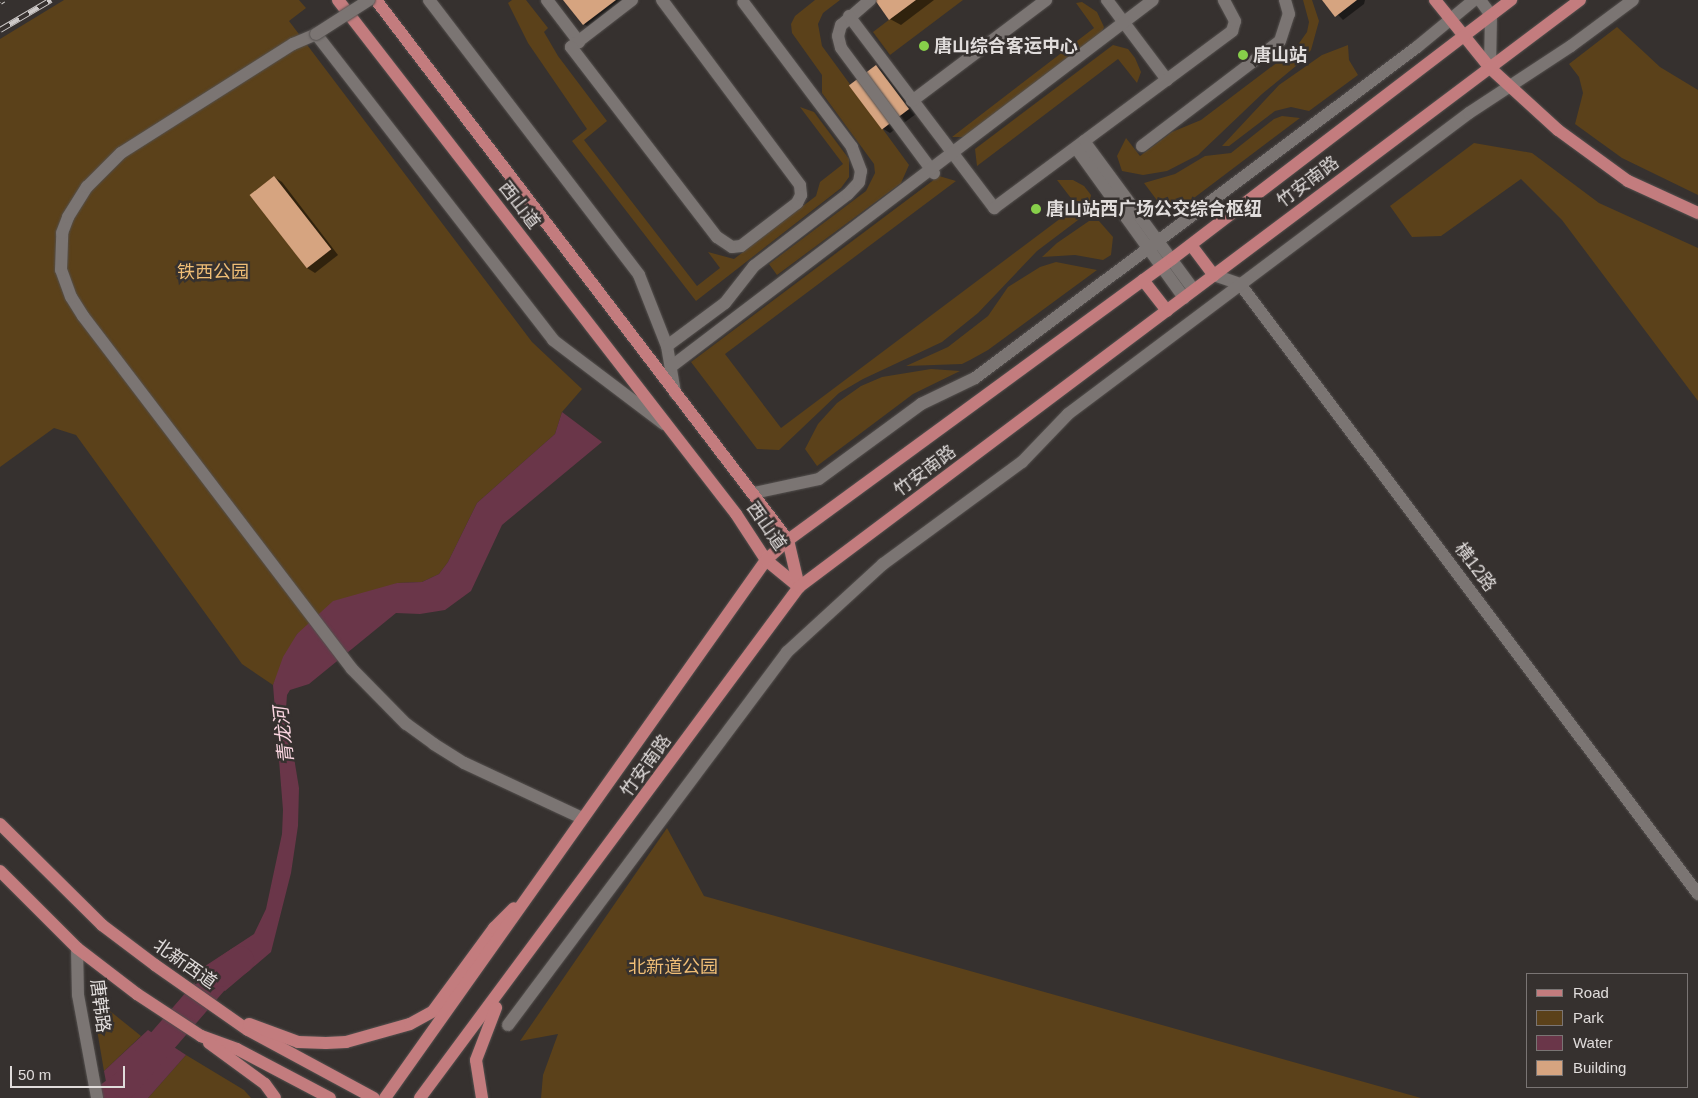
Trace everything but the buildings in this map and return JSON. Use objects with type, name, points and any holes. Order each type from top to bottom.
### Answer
[{"type":"main road","name":"西山道","points":[[338,0],[672,430],[736,514],[766,560],[799,587]]},
{"type":"main road","name":"西山道","points":[[376,0],[788,540],[799,587]]},
{"type":"main road","points":[[1435,0],[1490,68],[1592,158],[1670,203],[1698,213]]},
{"type":"main road","name":"竹安南路","points":[[385,1098],[542,879],[582,818],[766,560],[788,540],[1191,245],[1464,38],[1511,0]]},
{"type":"main road","name":"竹安南路","points":[[420,1098],[510,980],[799,587],[1580,0]]},
{"type":"main road","points":[[1191,245],[1214,275]]},
{"type":"main road","points":[[1143,280],[1167,311]]},
{"type":"main road","name":"北新西道","points":[[0,824],[102,925],[155,965],[248,1030],[374,1098]]},
{"type":"main road","points":[[0,871],[77,948],[137,994],[201,1036],[265,1084],[275,1098]]},
{"type":"main road","points":[[231,1017],[298,1042],[346,1042],[410,1024],[433,1011],[494,928],[542,879]]},
{"type":"main road","points":[[482,1098],[476,1060],[485,1029],[510,980]]},
{"type":"main road","points":[[201,1036],[237,1049],[330,1098]]},
{"type":"street","points":[[369,0],[316,34],[147,134],[106,165],[76,202],[62,234],[59,250],[64,281],[83,316],[352,669],[406,724],[434,744],[464,763],[582,818]]},
{"type":"street","points":[[429,0],[639,276],[667,346],[672,366],[675,393]]},
{"type":"street","points":[[547,0],[578,42]]},
{"type":"street","points":[[632,0],[571,48],[717,237],[724,244],[741,246],[797,203],[802,195],[800,185],[662,0]]},
{"type":"street","points":[[870,0],[849,16],[841,25],[838,36],[841,48],[932,171]]},
{"type":"street","points":[[912,101],[1046,0]]},
{"type":"street","points":[[1107,0],[1167,80]]},
{"type":"street","points":[[1125,25],[1153,0]]},
{"type":"street","points":[[688,362],[952,155],[1125,25],[1163,0]]},
{"type":"street","points":[[849,16],[952,155],[994,208],[1232,31],[1235,22],[1224,0]]},
{"type":"street","points":[[1142,146],[1280,41],[1289,14],[1284,0]]},
{"type":"street","points":[[754,493],[819,479],[921,404],[975,378],[1154,246],[1474,0]]},
{"type":"street","points":[[1480,0],[1491,15],[1490,68]]},
{"type":"street","points":[[508,1025],[787,652],[883,564],[1022,462],[1068,414],[1240,284],[1468,113],[1571,46],[1633,0]]},
{"type":"street","points":[[667,346],[725,303],[754,266],[848,194],[858,182],[862,172],[852,147],[743,2]]},
{"type":"street","points":[[316,34],[553,340],[672,430]]},
{"type":"street","points":[[1080,145],[1189,294]]},
{"type":"street","points":[[672,366],[932,171]]},
{"type":"street","points":[[1214,275],[1240,284]]},
{"type":"street","name":"横12路","points":[[1240,284],[1698,894]]},
{"type":"street","name":"唐韩路","points":[[77,948],[78,995],[97,1098]]},
{"type":"green space","name":"铁西公园","points":[[64,0],[299,0],[306,8],[289,21],[532,342],[582,389],[562,412],[555,434],[477,503],[448,562],[439,574],[422,582],[397,583],[297,634],[273,685],[242,664],[76,435],[54,428],[0,467],[0,39]]},
{"type":"green space","points":[[512,0],[526,0],[548,28],[544,32],[558,56],[607,121],[584,140],[697,286],[720,268],[708,252],[734,259],[816,196],[820,182],[843,164],[800,107],[814,112],[849,159],[849,177],[841,188],[696,301],[572,141],[587,129],[528,43],[508,3]]},
{"type":"green space","points":[[815,0],[840,0],[823,13],[818,24],[822,46],[909,165],[901,183],[777,275],[769,264],[866,191],[875,173],[874,164],[822,93],[822,75],[792,33],[791,24],[795,16]]},
{"type":"green space","points":[[915,0],[963,0],[890,55],[873,32]]},
{"type":"green space","points":[[1303,0],[1312,0],[1319,21],[1311,50],[1302,61],[1262,94],[1198,155],[1167,171],[1143,175],[1122,171],[1117,156],[1126,138],[1140,156],[1172,132],[1201,120],[1295,49],[1307,32],[1309,22]]},
{"type":"green space","points":[[1082,2],[1097,12],[1104,27],[1102,32],[964,137],[952,137],[1094,28],[1076,3]]},
{"type":"green space","points":[[1617,27],[1660,67],[1698,90],[1698,195],[1622,158],[1575,124],[1583,93],[1579,77],[1569,64]]},
{"type":"green space","points":[[1113,45],[1128,49],[1135,58],[1141,72],[1137,83],[1118,59],[977,166],[975,149]]},
{"type":"green space","points":[[1348,45],[1349,60],[1358,75],[1309,111],[1291,107],[1275,111],[1229,146],[1222,146],[1279,85],[1322,55]]},
{"type":"green space","points":[[1282,116],[1300,118],[1178,210],[1162,207],[1144,183],[1175,174],[1205,156],[1231,153],[1274,119]]},
{"type":"green space","points":[[1474,143],[1532,153],[1599,203],[1698,248],[1698,401],[1562,220],[1521,179],[1441,236],[1412,237],[1390,206]]},
{"type":"green space","points":[[939,176],[956,181],[725,354],[781,428],[1077,206],[1057,180],[1073,180],[1084,186],[1091,195],[1086,214],[1037,251],[978,313],[942,342],[863,379],[839,393],[779,450],[757,449],[691,362]]},
{"type":"green space","points":[[1089,221],[1099,221],[1113,237],[1111,255],[1103,260],[1075,255],[1042,257],[1057,243]]},
{"type":"green space","points":[[1056,262],[1097,270],[988,350],[970,360],[962,364],[906,366],[948,347],[988,316],[1008,287],[1040,267]]},
{"type":"green space","points":[[931,369],[960,371],[913,394],[817,466],[805,449],[818,424],[837,403],[861,386],[882,377]]},
{"type":"green space","name":"北新道公园","points":[[667,828],[704,896],[1421,1098],[541,1098],[543,1075],[558,1034],[520,1041]]},
{"type":"green space","points":[[105,1007],[141,1036],[104,1071],[95,1018]]},
{"type":"green space","points":[[186,1055],[244,1090],[251,1098],[148,1098]]},
{"type":"water","points":[[562,412],[602,442],[502,525],[471,591],[445,610],[420,614],[396,613],[309,684],[290,690],[287,695],[286,709],[299,788],[298,826],[291,873],[271,952],[225,991],[193,974],[254,934],[266,909],[282,834],[283,810],[273,685],[283,657],[297,634],[333,601],[397,583],[422,582],[439,574],[448,562],[477,503],[555,434]]},
{"type":"water","points":[[148,1030],[186,1055],[148,1098],[109,1098],[104,1071]]},
{"type":"waterway","name":"青龙河","points":[[106,1098],[125,1084],[221,973],[240,960]]},
{"type":"railway","points":[[0,30],[51,0]]},
{"type":"place","name":"唐山综合客运中心","points":[[924,46]]},
{"type":"place","name":"唐山站","points":[[1243,55]]},
{"type":"place","name":"唐山站西广场公交综合枢纽","points":[[1036,209]]}]
